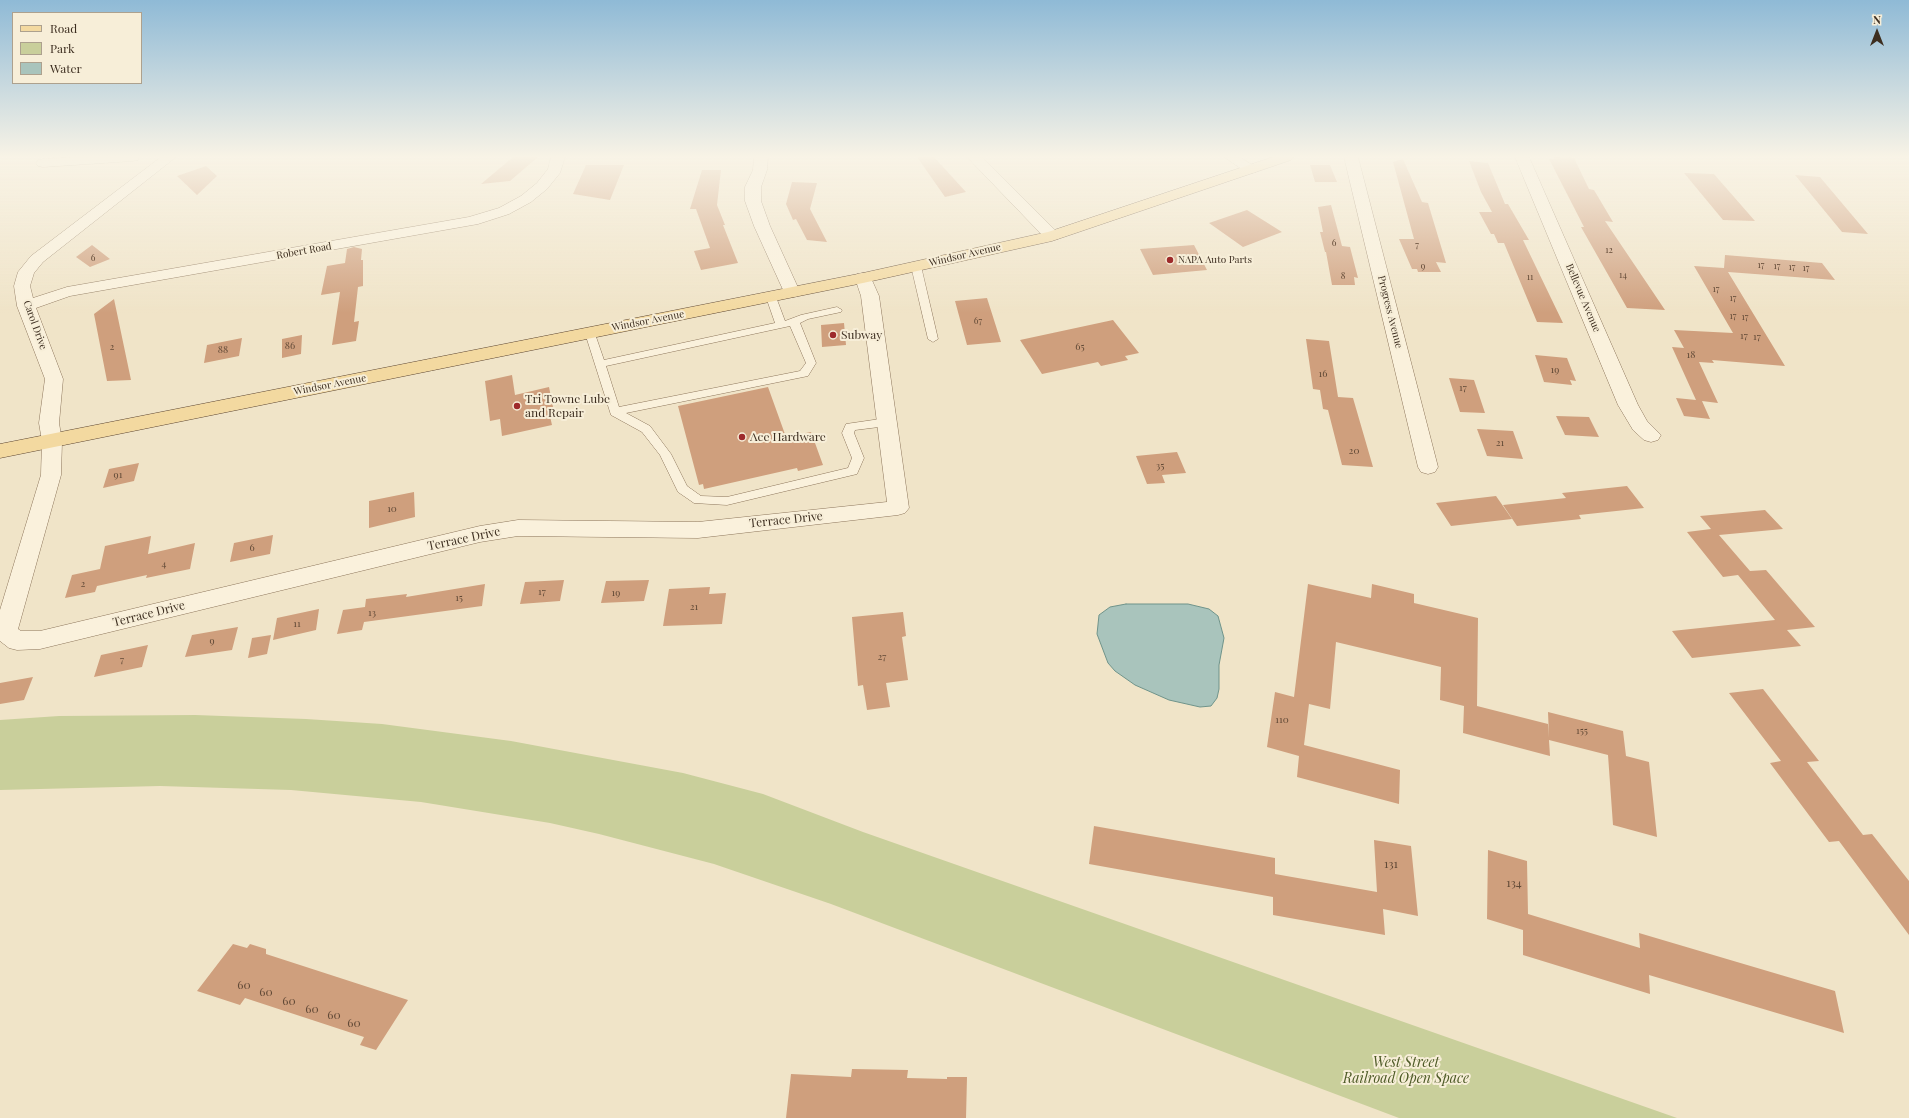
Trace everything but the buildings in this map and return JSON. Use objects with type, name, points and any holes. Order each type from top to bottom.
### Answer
[{"type":"main road","name":"Windsor Avenue","points":[[0,451],[52,442],[863,278],[1052,236],[1132,209]]},
{"type":"street","name":"Carol Drive","points":[[52,442],[49,423],[54,379],[26,306],[22,286],[26,272],[37,259],[101,209]]},
{"type":"street","name":"Robert Road","points":[[26,306],[67,292],[472,221],[507,209]]},
{"type":"street","points":[[756,209],[792,292]]},
{"type":"street","points":[[1026,209],[1052,236]]},
{"type":"street","name":"Progress Avenue","points":[[1364,209],[1428,467]]},
{"type":"street","name":"Bellevue Avenue","points":[[1545,209],[1628,405],[1640,425],[1651,435]]},
{"type":"street","name":"Terrace Drive","points":[[52,442],[51,475],[5,632],[17,640],[40,640],[480,534],[518,528],[549,527],[698,530],[898,508],[870,296],[863,278]]},
{"type":"lane","points":[[916,266],[933,339]]},
{"type":"lane","points":[[771,297],[781,325]]},
{"type":"lane","points":[[600,364],[781,325],[794,322],[805,317],[837,310]]},
{"type":"lane","points":[[615,412],[804,374],[811,363],[794,322]]},
{"type":"lane","points":[[590,333],[615,412],[646,429],[665,454],[682,489],[698,500],[727,501],[853,471],[858,458],[848,433],[850,427],[887,422]]},
{"type":"green space","name":"West Street Railroad Open Space","points":[[195,715],[306,719],[382,724],[511,741],[683,773],[763,794],[863,832],[1677,1118],[1399,1118],[831,904],[714,864],[599,834],[550,823],[421,802],[291,790],[160,786],[0,790],[0,720],[59,716]]},
{"type":"water","points":[[1126,604],[1188,604],[1209,609],[1218,616],[1224,638],[1219,665],[1219,689],[1217,698],[1211,706],[1200,707],[1169,700],[1135,685],[1115,671],[1108,663],[1097,634],[1099,615],[1110,607]]},
{"type":"place","name":"NAPA Auto Parts","points":[[1170,260]]},
{"type":"place","name":"Subway","points":[[833,335]]},
{"type":"place","name":"Tri Towne Lube and Repair","points":[[517,406]]},
{"type":"place","name":"Ace Hardware","points":[[742,437]]}]
